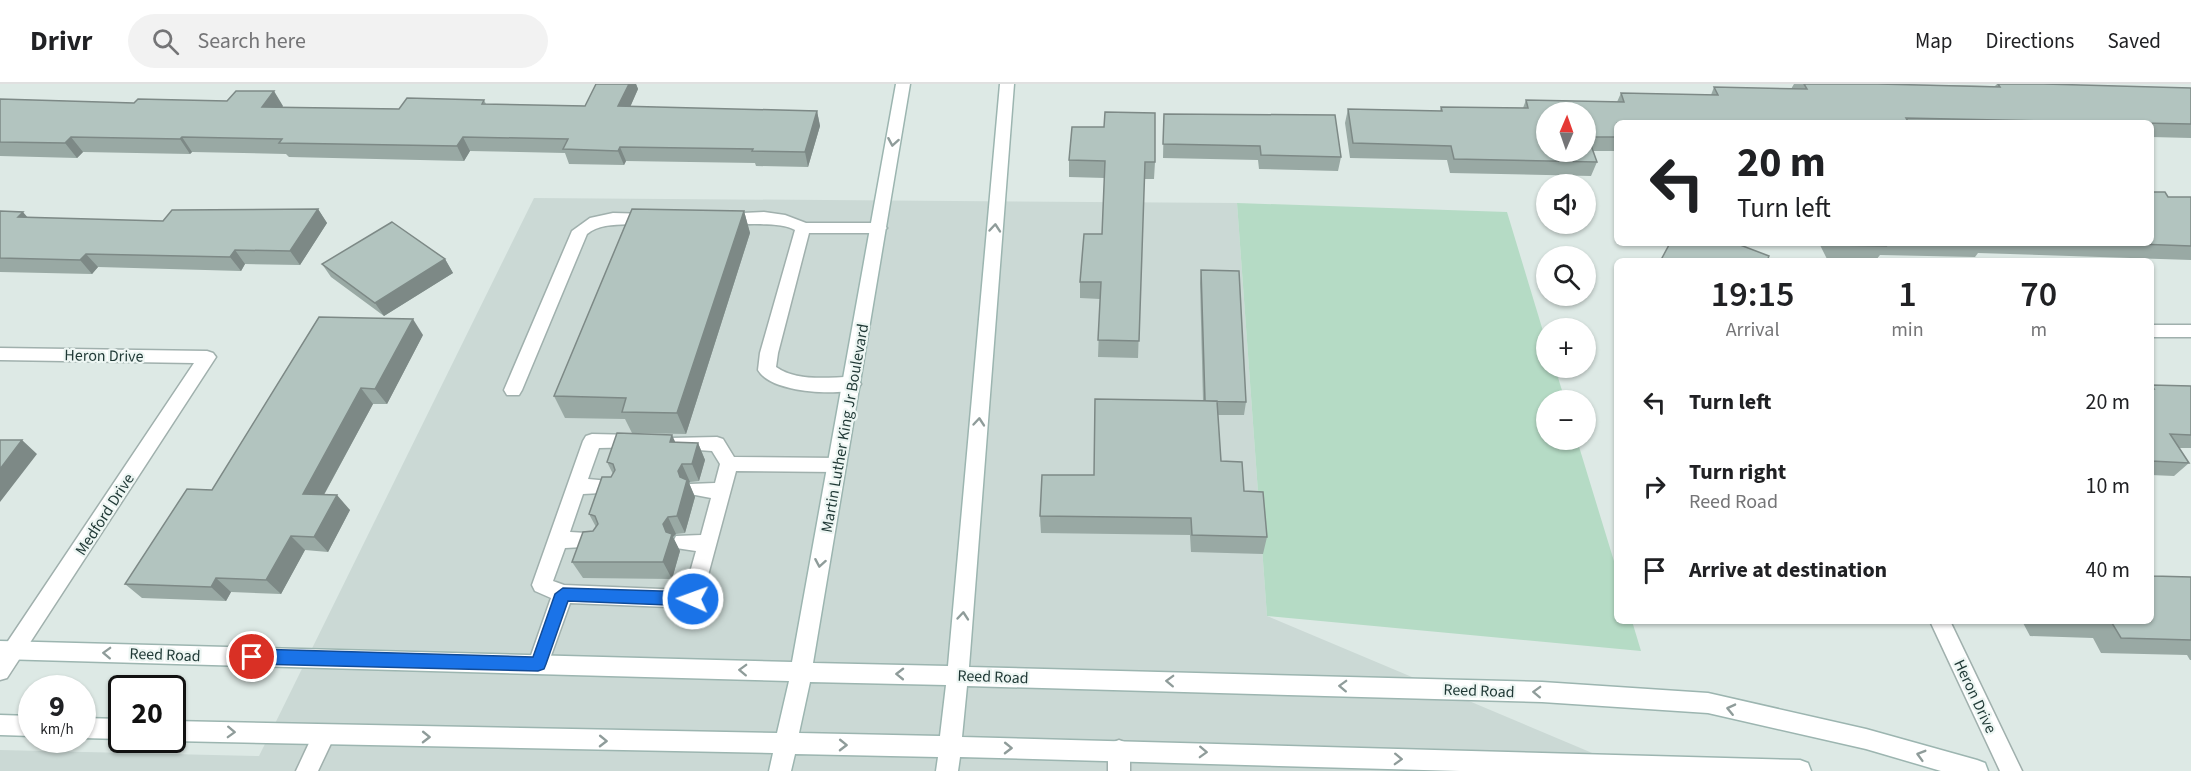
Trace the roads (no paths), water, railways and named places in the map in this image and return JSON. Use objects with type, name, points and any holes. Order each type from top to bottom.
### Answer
[{"type":"street","name":"Martin Luther King Jr Boulevard","points":[[780,771],[801,672],[903,84]]},
{"type":"street","points":[[947,771],[958,675],[1007,84]]},
{"type":"street","points":[[513,390],[580,231],[589,222],[606,219],[666,219]]},
{"type":"street","points":[[702,219],[774,219],[795,222],[803,228],[879,228]]},
{"type":"street","points":[[803,228],[769,353],[767,370],[777,379],[789,382],[852,384]]},
{"type":"street","points":[[2154,331],[2191,331]]},
{"type":"street","name":"Heron Drive","points":[[0,354],[207,357]]},
{"type":"street","name":"Medford Drive","points":[[0,671],[7,650],[207,357]]},
{"type":"street","points":[[592,441],[717,444],[729,464],[693,599],[563,594],[542,585],[592,441]]},
{"type":"street","points":[[729,464],[837,465]]},
{"type":"street","points":[[576,486],[613,487]]},
{"type":"street","points":[[697,489],[722,491]]},
{"type":"street","points":[[558,540],[596,540]]},
{"type":"street","points":[[682,542],[708,543]]},
{"type":"street","points":[[538,664],[563,594]]},
{"type":"street","name":"Heron Drive","points":[[1941,624],[2011,771]]},
{"type":"street","name":"Reed Road","points":[[7,650],[1542,692],[1708,704],[1866,740],[1977,771]]},
{"type":"street","points":[[0,725],[18,726]]},
{"type":"street","points":[[186,730],[950,747],[1119,760],[1800,771]]},
{"type":"street","points":[[307,771],[324,735]]}]
